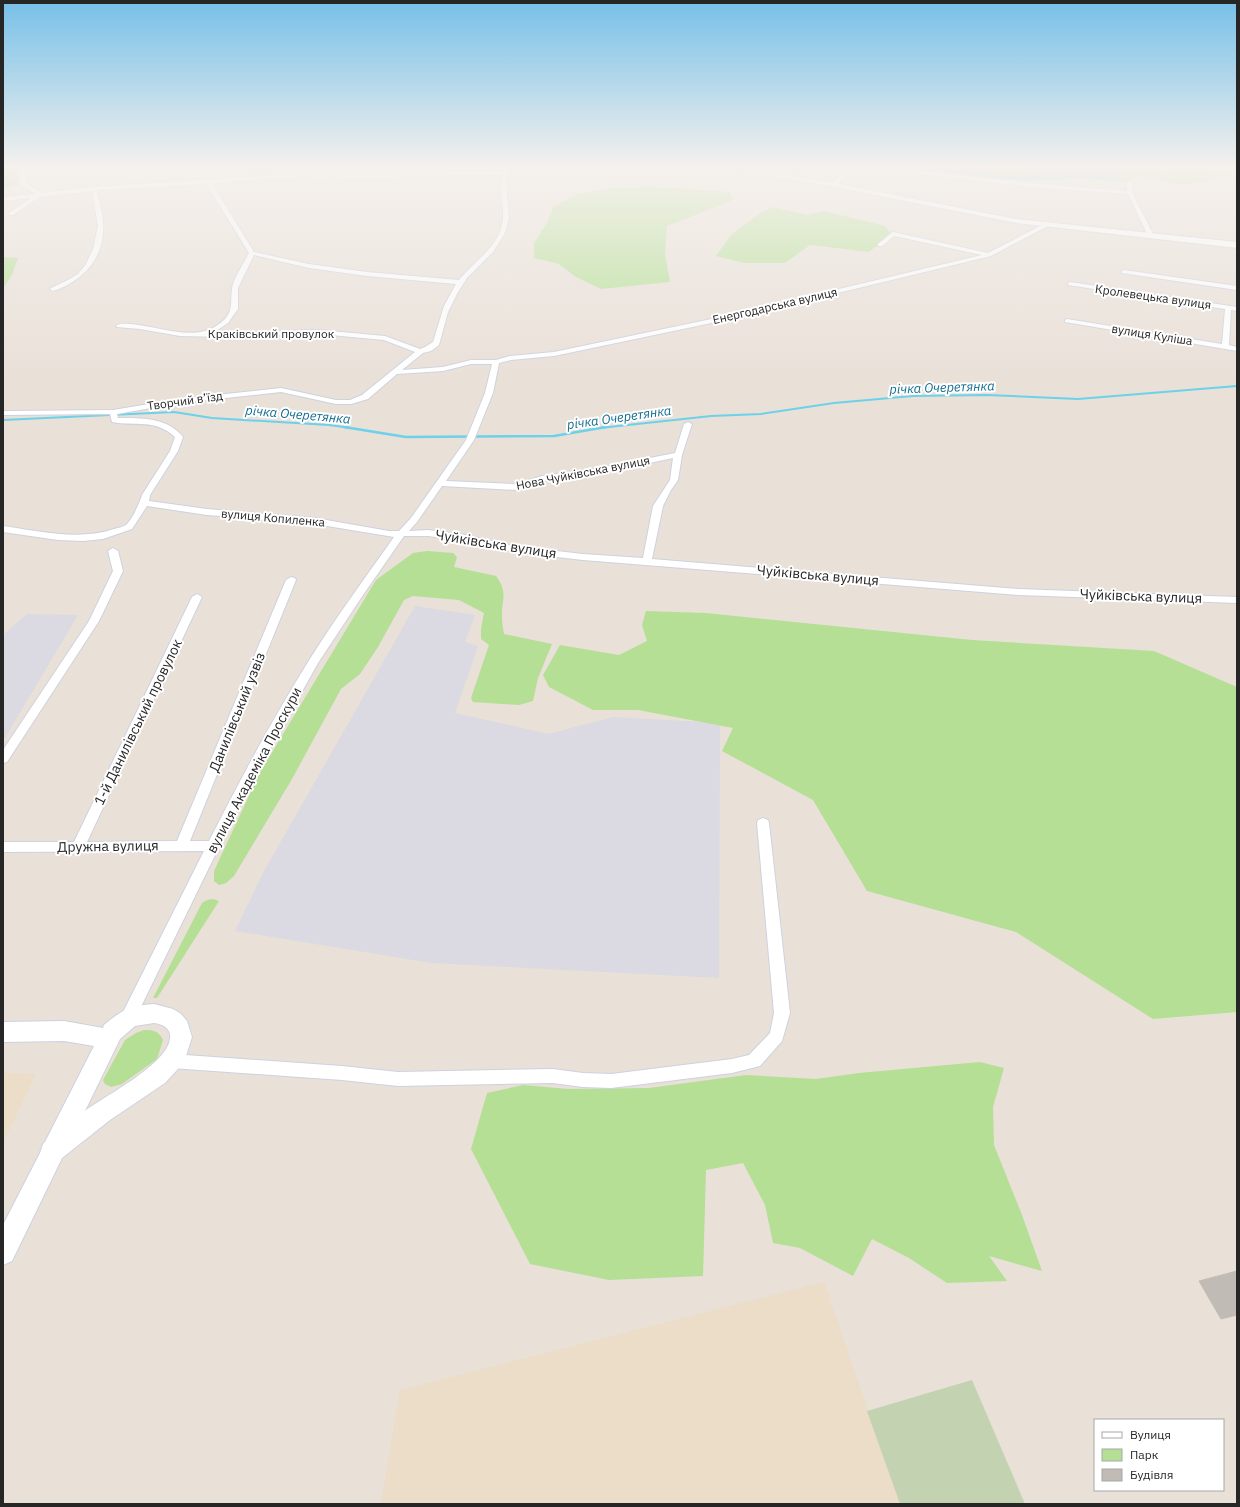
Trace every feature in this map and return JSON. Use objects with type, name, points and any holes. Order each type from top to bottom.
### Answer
[{"type":"main road","points":[[1183,239],[1237,245]]},
{"type":"main road","name":"вулиця Академіка Проскури","points":[[3,1252],[51,1152],[112,1032],[128,1018],[148,1013],[160,1014],[172,1018],[179,1024],[182,1034],[181,1045],[171,1061],[158,1075],[90,1121],[51,1152]]},
{"type":"main road","points":[[3,1032],[64,1032],[108,1039]]},
{"type":"street","points":[[53,289],[76,278],[88,266],[99,239]]},
{"type":"street","points":[[244,239],[252,253],[309,266],[367,274],[460,282]]},
{"type":"street","points":[[395,372],[420,351],[428,349],[436,343],[445,306],[460,282],[496,247],[499,239]]},
{"type":"street","points":[[880,245],[887,239]]},
{"type":"street","points":[[917,239],[989,255]]},
{"type":"street","name":"Енергодарська вулиця","points":[[395,372],[443,369],[471,362],[496,362],[510,358],[554,354],[721,319],[989,255],[1019,239]]},
{"type":"street","points":[[206,334],[226,322],[235,309],[235,288],[252,253]]},
{"type":"street","points":[[1124,272],[1237,288]]},
{"type":"street","name":"Кролевецька вулиця","points":[[1070,284],[1237,309]]},
{"type":"street","points":[[1225,347],[1228,308]]},
{"type":"street","name":"вулиця Куліша","points":[[1067,321],[1237,349]]},
{"type":"street","name":"Краківський провулок","points":[[119,326],[140,327],[180,334],[222,335],[320,332],[385,338],[420,351]]},
{"type":"street","points":[[401,534],[414,520],[471,437],[489,393],[496,362]]},
{"type":"street","name":"Творчий в’їзд","points":[[3,413],[113,412],[179,401],[281,390],[336,402],[351,402],[365,398],[395,372]]},
{"type":"street","points":[[3,529],[58,537],[83,538],[103,536],[129,527],[144,503],[146,495],[174,451],[179,437],[174,431],[160,424],[149,421],[115,420],[113,412]]},
{"type":"street","points":[[647,561],[658,506],[667,489],[674,480],[678,455],[688,424]]},
{"type":"street","name":"Нова Чуйківська вулиця","points":[[439,483],[517,487],[542,478],[594,472],[666,456],[678,455]]},
{"type":"street","name":"вулиця Копиленка","points":[[144,503],[207,512],[315,521],[382,533],[401,534]]},
{"type":"street","name":"Чуйківська вулиця","points":[[401,534],[435,534],[466,538],[513,549],[583,558],[647,561],[1019,592],[1237,600]]},
{"type":"street","name":"вулиця Академіка Проскури","points":[[128,1018],[241,790],[313,663],[358,594],[401,534]]},
{"type":"street","points":[[3,759],[94,621],[118,571],[113,551]]},
{"type":"street","name":"Данилівський узвіз","points":[[182,845],[291,580]]},
{"type":"street","name":"1-й Данилівський провулок","points":[[78,846],[197,597]]},
{"type":"street","points":[[171,1061],[342,1073],[398,1079],[553,1076],[583,1080],[611,1081],[732,1066],[754,1061],[777,1036],[782,1013],[764,823]]},
{"type":"street","name":"Дружна вулиця","points":[[3,847],[213,846]]},
{"type":"shaded area","points":[[415,606],[475,615],[465,642],[478,646],[455,713],[549,734],[613,717],[720,723],[719,978],[432,963],[235,931],[264,871]]},
{"type":"shaded area","points":[[27,614],[78,615],[3,741],[3,635]]},
{"type":"shaded area","points":[[3,1073],[36,1074],[3,1143]]},
{"type":"shaded area","points":[[824,1282],[900,1504],[381,1504],[400,1390]]},
{"type":"green space","points":[[536,239],[666,239],[665,253],[670,282],[601,289],[576,277],[559,264],[534,258],[534,243]]},
{"type":"green space","points":[[728,239],[884,239],[869,252],[810,245],[785,263],[745,263],[716,256]]},
{"type":"green space","points":[[3,257],[18,258],[12,275],[3,288]]},
{"type":"green space","points":[[427,551],[453,553],[457,557],[454,567],[496,576],[502,587],[504,597],[502,618],[504,634],[552,644],[538,678],[533,701],[519,705],[473,702],[471,698],[489,645],[481,639],[484,613],[459,600],[413,596],[404,600],[378,647],[360,674],[341,689],[292,779],[234,876],[226,883],[219,885],[214,881],[214,871],[259,774],[376,580],[413,553]]},
{"type":"green space","points":[[646,611],[706,613],[972,640],[1154,651],[1237,687],[1237,1012],[1153,1019],[1016,932],[867,891],[813,800],[722,751],[733,728],[638,710],[593,710],[549,687],[543,675],[560,645],[619,655],[647,641],[642,625]]},
{"type":"green space","points":[[213,899],[219,901],[157,998],[153,998],[202,903]]},
{"type":"green space","points":[[144,1030],[156,1032],[163,1040],[157,1059],[122,1084],[111,1087],[105,1084],[103,1080],[125,1040]]},
{"type":"green space","points":[[980,1062],[1004,1068],[993,1107],[994,1145],[1022,1215],[1042,1271],[989,1256],[1007,1281],[947,1283],[909,1258],[872,1239],[853,1276],[800,1248],[773,1243],[765,1205],[743,1163],[706,1170],[703,1276],[609,1280],[530,1264],[471,1149],[487,1093],[523,1085],[568,1089],[649,1088],[746,1075],[816,1079],[859,1073]]},
{"type":"green space","points":[[972,1380],[1025,1504],[900,1504],[867,1411]]},
{"type":"building","points":[[1237,1271],[1237,1315],[1221,1319],[1199,1281]]},
{"type":"waterway","name":"річка Очеретянка","points":[[601,428],[711,416],[761,414],[834,403],[913,396],[987,395],[1078,399],[1237,386]]},
{"type":"waterway","name":"річка Очеретянка","points":[[3,420],[174,412],[212,418],[346,427]]},
{"type":"waterway","name":"річка Очеретянка","points":[[346,427],[351,428]]},
{"type":"waterway","name":"річка Очеретянка","points":[[346,427],[406,437],[554,436],[601,428]]},
{"type":"waterway","name":"річка Очеретянка","points":[[601,428],[606,427]]}]
